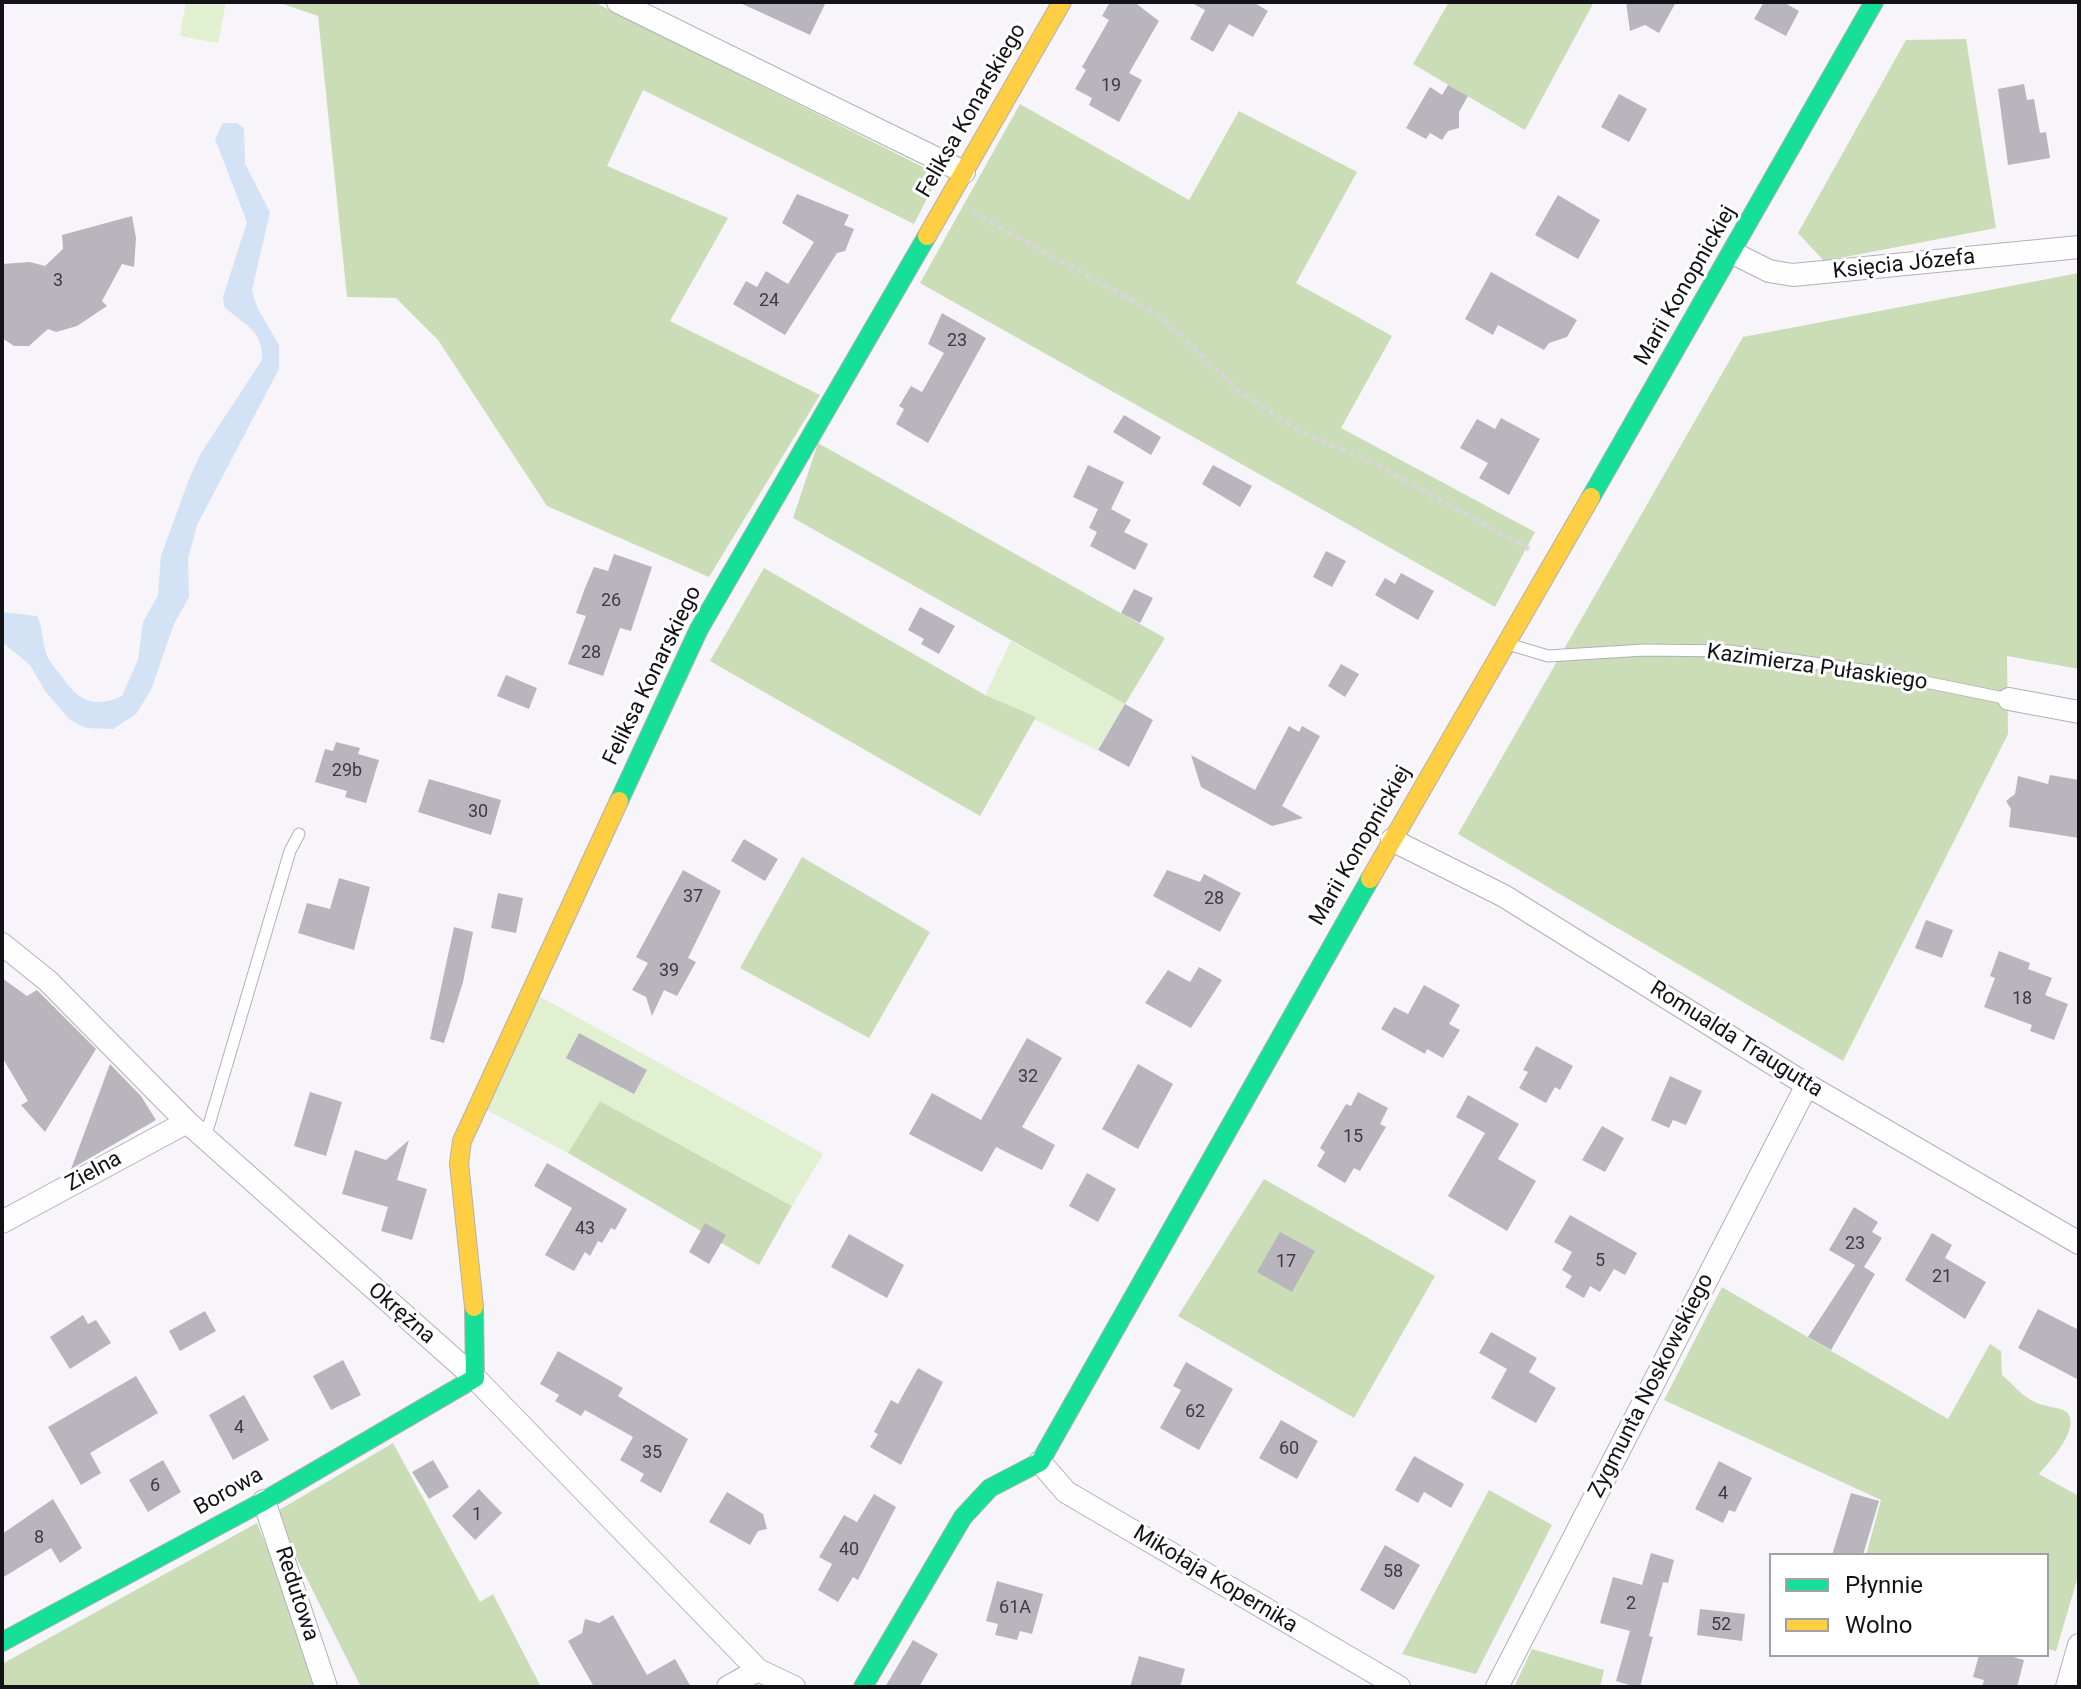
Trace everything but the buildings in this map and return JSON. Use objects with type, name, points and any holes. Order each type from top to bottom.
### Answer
[{"type":"street","points":[[618,2],[964,172]]},
{"type":"street","name":"Feliksa Konarskiego","points":[[475,1378],[476,1331],[459,1163],[462,1141],[699,629],[1062,2]]},
{"type":"street","name":"Marii Konopnickiej","points":[[1040,1462],[1392,840],[1733,253],[1874,2]]},
{"type":"street","name":"Księcia Józefa","points":[[1733,253],[1769,271],[1793,275],[2079,247]]},
{"type":"street","name":"Kazimierza Pułaskiego","points":[[2009,699],[2079,712]]},
{"type":"street","name":"Romualda Traugutta","points":[[1392,840],[1504,896],[1807,1085],[2079,1243]]},
{"type":"street","name":"Okrężna","points":[[2,944],[48,981],[187,1122],[475,1378],[758,1670],[794,1687]]},
{"type":"street","name":"Zygmunta Noskowskiego","points":[[1497,1687],[1807,1085]]},
{"type":"street","name":"Zielna","points":[[2,1222],[187,1122]]},
{"type":"street","name":"Borowa","points":[[2,1642],[264,1501],[475,1378]]},
{"type":"street","points":[[863,1687],[963,1517],[990,1488],[1040,1462]]},
{"type":"street","name":"Mikołaja Kopernika","points":[[1040,1462],[1066,1492],[1399,1687]]},
{"type":"street","name":"Redutowa","points":[[264,1501],[326,1687]]},
{"type":"street","points":[[2067,1687],[2079,1645]]},
{"type":"street","points":[[728,1687],[758,1670]]},
{"type":"lane","name":"Kazimierza Pułaskiego","points":[[1507,644],[1548,656],[1644,650],[1730,651],[1876,672],[2009,699]]},
{"type":"lane","points":[[205,1138],[286,865],[299,834]]},
{"type":"path","points":[[949,199],[1162,317],[1238,391],[1300,431],[1374,463],[1554,563]]},
{"type":"green space","points":[[186,2],[226,2],[218,43],[180,36]]},
{"type":"green space","points":[[277,2],[594,2],[939,175],[914,224],[643,90],[607,166],[728,218],[670,321],[820,395],[709,577],[547,506],[438,340],[396,298],[347,297],[318,16]]},
{"type":"green space","points":[[1449,2],[1594,2],[1525,130],[1413,64]]},
{"type":"green space","points":[[1966,39],[1996,228],[1824,261],[1798,233],[1906,40]]},
{"type":"green space","points":[[1020,104],[1189,200],[1239,111],[1357,172],[1296,283],[1392,336],[1341,428],[1535,532],[1495,607],[920,283]]},
{"type":"green space","points":[[2079,273],[2079,669],[2007,656],[2008,734],[1843,1061],[1458,834],[1743,337]]},
{"type":"green space","points":[[818,443],[1165,638],[1125,704],[793,518]]},
{"type":"green space","points":[[764,568],[985,695],[1036,717],[980,816],[710,661]]},
{"type":"green space","points":[[1011,641],[1125,704],[1097,750],[985,695]]},
{"type":"green space","points":[[802,857],[930,932],[869,1038],[740,968]]},
{"type":"green space","points":[[539,996],[823,1154],[792,1206],[600,1101],[568,1153],[487,1110]]},
{"type":"green space","points":[[600,1101],[792,1206],[759,1265],[568,1153]]},
{"type":"green space","points":[[1264,1179],[1435,1276],[1354,1418],[1178,1316]]},
{"type":"green space","points":[[1722,1287],[1948,1419],[1990,1344],[2001,1351],[2002,1375],[2027,1398],[2067,1412],[2070,1419],[2067,1436],[2039,1474],[2079,1496],[2079,1573],[2056,1651],[2049,1649],[2049,1553],[1867,1553],[1881,1500],[1664,1400]]},
{"type":"green space","points":[[393,1443],[480,1602],[493,1594],[541,1687],[361,1687],[274,1513]]},
{"type":"green space","points":[[1489,1490],[1552,1525],[1476,1674],[1402,1654]]},
{"type":"green space","points":[[257,1523],[324,1687],[2,1687],[2,1664]]},
{"type":"green space","points":[[1532,1649],[1604,1670],[1600,1687],[1514,1687]]},
{"type":"water","points":[[223,123],[237,123],[244,128],[245,164],[270,212],[252,290],[257,307],[279,345],[279,369],[197,525],[188,559],[189,597],[174,624],[151,690],[136,714],[113,729],[86,728],[70,720],[45,691],[30,665],[2,642],[2,612],[37,616],[48,658],[80,696],[102,702],[122,696],[138,660],[143,622],[158,595],[161,556],[189,479],[201,453],[262,360],[256,334],[224,306],[223,297],[247,222],[215,139]]},
{"type":"traffic: fast","points":[[1591,497],[1874,2]]},
{"type":"traffic: fast","points":[[619,801],[699,629],[927,236]]},
{"type":"traffic: fast","points":[[863,1687],[963,1517],[990,1488],[1040,1462],[1370,879]]},
{"type":"traffic: fast","points":[[2,1642],[264,1501],[475,1378],[474,1307]]},
{"type":"traffic: slow","points":[[927,236],[1062,2]]},
{"type":"traffic: slow","points":[[1370,879],[1591,497]]},
{"type":"traffic: slow","points":[[474,1307],[459,1163],[462,1141],[619,801]]}]
